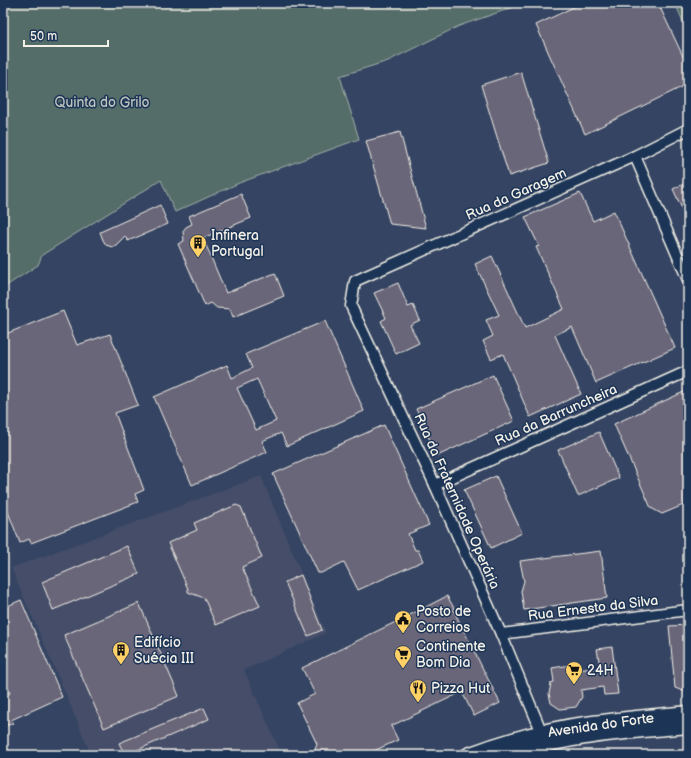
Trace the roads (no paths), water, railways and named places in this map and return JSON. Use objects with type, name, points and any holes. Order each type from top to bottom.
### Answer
[{"type":"street","name":"Rua da Garagem","points":[[355,281],[635,156],[688,129]]},
{"type":"street","points":[[635,156],[688,280]]},
{"type":"street","name":"Rua da Fraternidade Operária","points":[[355,281],[351,306],[435,485],[501,634],[542,733]]},
{"type":"street","name":"Rua da Barruncheira","points":[[435,485],[688,371]]},
{"type":"street","name":"Rua Ernesto da Silva","points":[[501,634],[688,610]]},
{"type":"street","name":"Avenida do Forte","points":[[468,755],[542,733],[593,723],[688,713]]},
{"type":"street","name":"Avenida do Forte","points":[[508,755],[555,743],[600,735],[688,726]]},
{"type":"place","name":"Infinera Portugal","points":[[198,258]]},
{"type":"place","name":"Posto de Correios","points":[[403,634]]},
{"type":"place","name":"Edifício Suécia III","points":[[121,665]]},
{"type":"place","name":"Continente Bom Dia","points":[[403,669]]},
{"type":"place","name":"24H","points":[[574,685]]},
{"type":"place","name":"Pizza Hut","points":[[418,703]]},
{"type":"park label","name":"Quinta do Grilo","points":[[102,102]]}]
